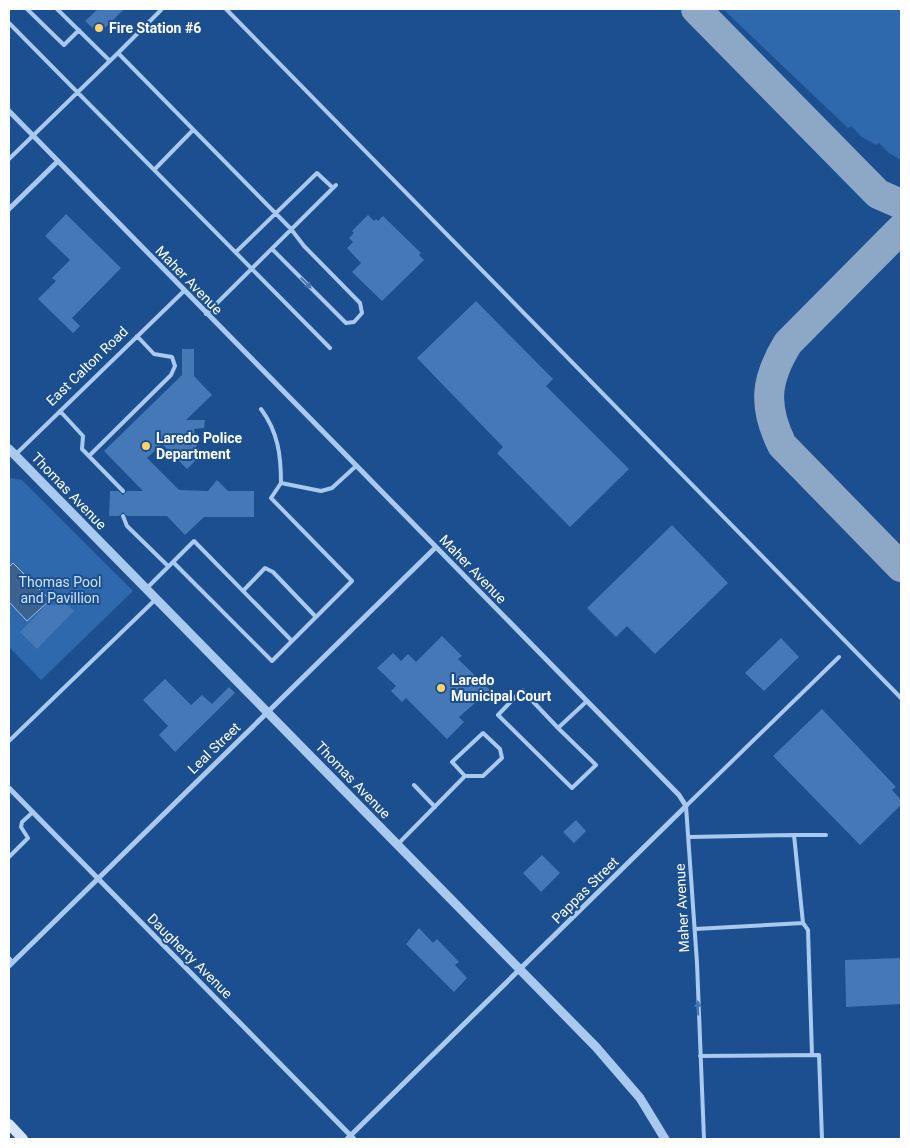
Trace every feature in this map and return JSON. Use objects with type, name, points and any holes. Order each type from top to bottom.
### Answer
[{"type":"main road","points":[[9,1124],[23,1139]]},
{"type":"street","name":"Maher Avenue","points":[[9,111],[679,795],[686,806]]},
{"type":"street","points":[[9,209],[58,161]]},
{"type":"street","name":"Thomas Avenue","points":[[11,455],[146,588],[616,1069],[640,1098],[665,1139]]},
{"type":"street","name":"Leal Street","points":[[10,962],[436,547]]},
{"type":"street","name":"Daugherty Avenue","points":[[9,788],[351,1138]]},
{"type":"street","name":"Pappas Street","points":[[351,1138],[686,806]]},
{"type":"lane","points":[[27,9],[64,45],[79,30]]},
{"type":"lane","points":[[57,9],[110,61]]},
{"type":"lane","points":[[226,9],[901,698]]},
{"type":"lane","points":[[9,159],[162,10]]},
{"type":"lane","points":[[9,23],[330,348]]},
{"type":"lane","points":[[118,53],[291,229],[304,246],[360,303],[362,313],[354,322],[346,323],[272,249]]},
{"type":"lane","points":[[154,169],[193,130]]},
{"type":"lane","points":[[206,314],[334,186],[317,173],[236,252]]},
{"type":"lane","name":"East Calton Road","points":[[11,455],[60,411],[184,291]]},
{"type":"lane","points":[[89,456],[171,375],[175,366],[172,357],[154,354],[137,336]]},
{"type":"lane","points":[[172,562],[272,661],[352,581],[271,498],[281,482],[281,460],[276,434],[261,409]]},
{"type":"lane","points":[[60,411],[83,436],[82,449],[123,491]]},
{"type":"lane","points":[[281,482],[321,491],[332,488],[356,466]]},
{"type":"lane","points":[[123,516],[127,526],[168,566]]},
{"type":"lane","points":[[146,588],[194,541],[292,640]]},
{"type":"lane","points":[[243,591],[265,568],[272,572],[316,617]]},
{"type":"lane","points":[[9,741],[156,599]]},
{"type":"lane","name":"Pappas Street","points":[[686,806],[839,657]]},
{"type":"lane","points":[[522,690],[558,728],[596,765],[572,788],[498,715],[522,690]]},
{"type":"lane","points":[[558,728],[587,701]]},
{"type":"lane","points":[[397,844],[465,776],[483,776],[502,758],[500,750],[483,733],[452,762],[465,776]]},
{"type":"lane","points":[[414,785],[435,807]]},
{"type":"lane","name":"Maher Avenue","points":[[686,806],[690,837],[695,929],[704,1139]]},
{"type":"lane","points":[[9,857],[28,838],[21,827],[22,822],[33,812]]},
{"type":"lane","points":[[794,836],[803,923],[808,930],[812,1055]]},
{"type":"lane","points":[[690,837],[826,836]]},
{"type":"lane","points":[[695,929],[803,923]]},
{"type":"lane","points":[[700,1056],[820,1055],[822,1139]]},
{"type":"green space","points":[[723,9],[901,9],[901,160],[889,153],[879,143],[876,145],[862,137],[851,126],[848,128]]},
{"type":"green space","name":"Thomas Pool and Pavillion","points":[[9,479],[22,480],[133,591],[41,680],[9,647]]},
{"type":"shaded area","points":[[13,563],[50,600],[27,621],[9,602],[9,567]]},
{"type":"building","name":"Fire Station #6","points":[[98,9],[124,9],[99,34],[85,21]]},
{"type":"building","points":[[66,214],[121,268],[72,318],[80,326],[73,333],[38,299],[56,281],[52,278],[70,260],[45,236]]},
{"type":"building","points":[[368,215],[374,221],[376,219],[378,221],[383,216],[421,253],[419,255],[424,260],[382,301],[352,272],[361,263],[347,248],[353,242],[349,238],[354,233],[352,231]]},
{"type":"building","points":[[476,301],[553,379],[546,386],[629,469],[570,527],[497,453],[503,447],[417,358]]},
{"type":"building","points":[[182,349],[194,349],[194,376],[212,395],[186,420],[205,420],[204,428],[194,429],[197,445],[194,456],[197,459],[187,469],[162,444],[147,458],[179,490],[208,491],[217,480],[228,491],[254,491],[254,517],[204,517],[185,535],[167,516],[127,516],[123,512],[119,516],[109,516],[110,491],[118,491],[123,495],[127,491],[143,491],[104,451],[182,375]]},
{"type":"building","points":[[672,525],[728,583],[655,654],[627,626],[616,637],[587,608]]},
{"type":"building","points":[[61,599],[74,611],[37,649],[20,632],[49,602],[54,606]]},
{"type":"building","name":"Laredo Municipal Court","points":[[442,636],[462,656],[458,659],[490,690],[459,717],[464,722],[447,739],[406,698],[402,702],[391,691],[396,686],[377,668],[393,653],[401,661],[408,654],[416,662]]},
{"type":"building","points":[[781,638],[799,657],[764,691],[745,673]]},
{"type":"building","points":[[165,679],[191,705],[202,695],[212,704],[229,687],[235,693],[175,752],[159,735],[168,726],[143,700]]},
{"type":"building","points":[[822,709],[896,787],[892,790],[901,800],[901,805],[860,845],[773,756]]},
{"type":"building","points":[[576,820],[586,831],[574,843],[563,832]]},
{"type":"building","points":[[542,855],[560,873],[541,892],[523,873]]},
{"type":"building","points":[[419,928],[433,943],[437,939],[459,962],[455,965],[467,978],[454,992],[406,944]]},
{"type":"building","points":[[901,958],[901,1004],[846,1007],[845,960]]},
{"type":"taxiway","points":[[696,9],[878,194],[901,204]]},
{"type":"taxiway","points":[[901,229],[788,343],[775,369],[769,393],[772,418],[782,445],[901,567]]},
{"type":"place","name":"Fire Station #6","points":[[99,28]]},
{"type":"place","name":"Laredo Police Department","points":[[146,446]]},
{"type":"place","name":"Laredo Municipal Court","points":[[441,688]]}]
